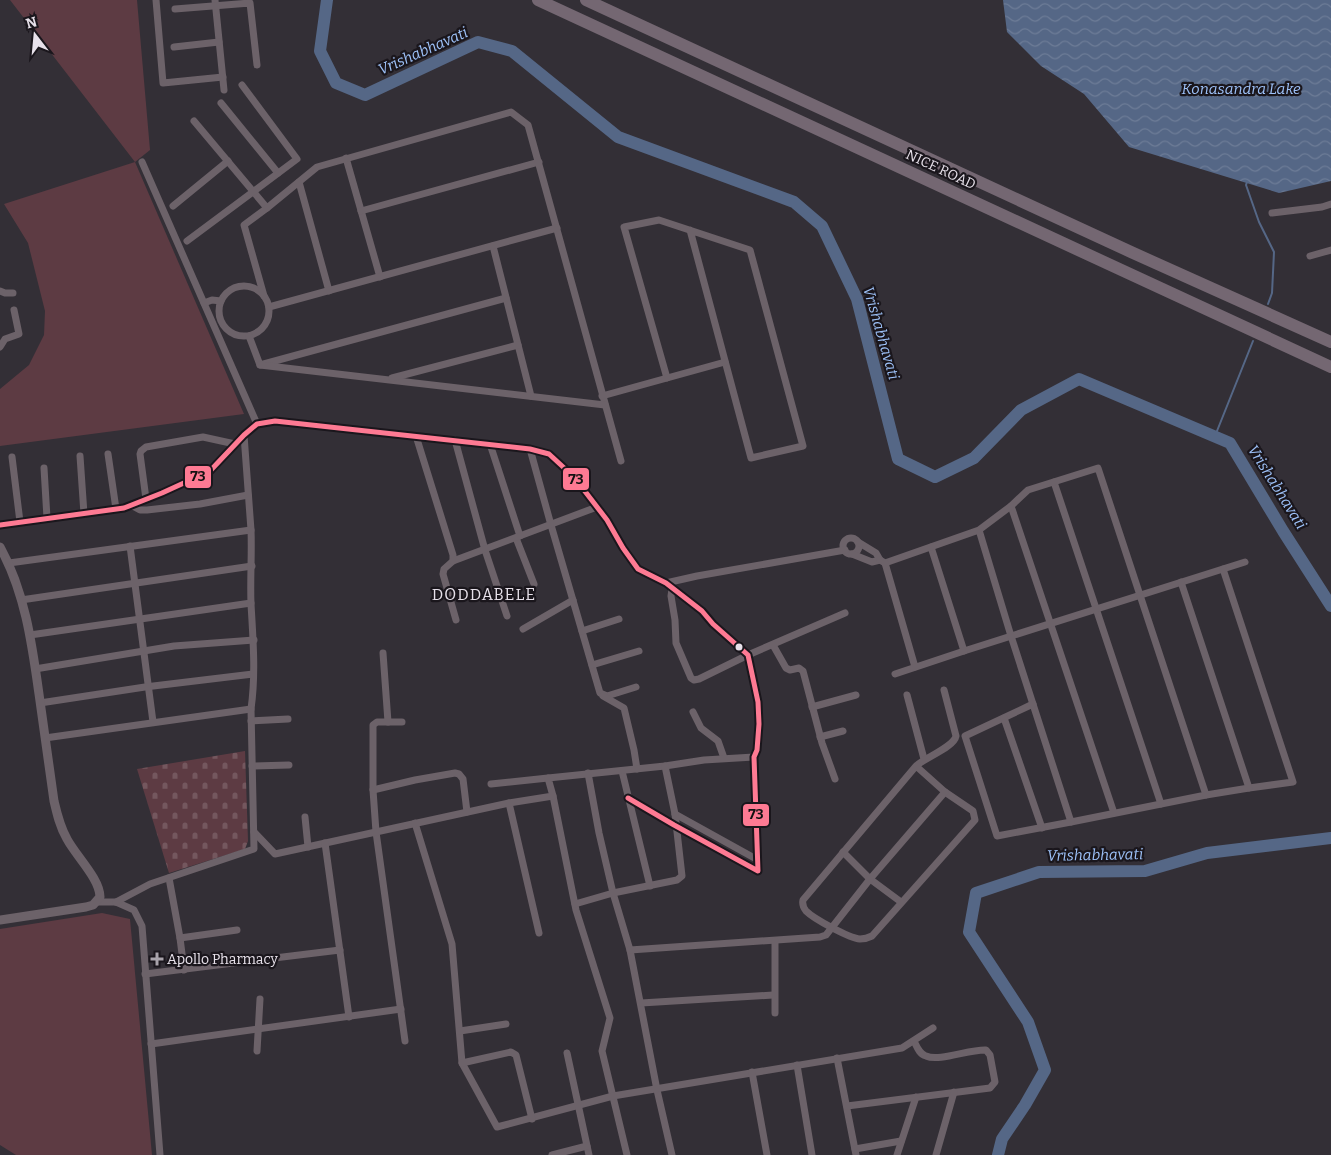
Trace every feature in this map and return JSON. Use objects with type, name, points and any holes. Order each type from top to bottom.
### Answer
[{"type":"highway","name":"NICE ROAD","points":[[538,0],[1331,367]]},
{"type":"highway","name":"NICE ROAD","points":[[586,0],[1122,248],[1331,342]]},
{"type":"street","points":[[156,0],[163,83],[223,77]]},
{"type":"street","points":[[215,3],[224,90]]},
{"type":"street","points":[[175,9],[215,3],[250,3],[257,65]]},
{"type":"street","points":[[174,47],[219,42]]},
{"type":"street","points":[[187,241],[297,159],[242,85]]},
{"type":"street","points":[[221,103],[278,173]]},
{"type":"street","points":[[264,296],[255,288],[239,287],[229,291],[221,301],[219,310],[220,320],[226,329],[233,334],[249,336],[259,332],[266,324],[270,315],[244,225],[317,167],[511,112],[528,125],[621,461]]},
{"type":"street","points":[[194,121],[267,208]]},
{"type":"street","points":[[346,158],[380,277]]},
{"type":"street","points":[[173,206],[228,161]]},
{"type":"street","points":[[142,162],[257,424]]},
{"type":"street","points":[[361,211],[539,162]]},
{"type":"street","points":[[299,182],[329,291]]},
{"type":"street","points":[[1272,213],[1316,208],[1331,204]]},
{"type":"street","points":[[667,378],[624,227],[659,220],[690,230],[750,250],[804,446],[751,458],[690,230]]},
{"type":"street","points":[[269,308],[557,228]]},
{"type":"street","points":[[492,246],[531,396]]},
{"type":"street","points":[[1310,256],[1331,250]]},
{"type":"street","points":[[0,290],[5,293],[13,293]]},
{"type":"street","points":[[260,365],[506,298]]},
{"type":"street","points":[[204,303],[212,300],[221,301]]},
{"type":"street","points":[[0,347],[5,339],[18,334],[14,310]]},
{"type":"street","points":[[220,341],[233,334]]},
{"type":"street","points":[[249,336],[260,365]]},
{"type":"street","points":[[387,380],[518,345]]},
{"type":"street","points":[[602,396],[725,362]]},
{"type":"street","points":[[260,365],[605,405]]},
{"type":"street","points":[[0,525],[84,514],[131,505],[210,471],[257,424],[275,421],[490,444],[530,449],[549,454],[574,477],[607,520],[638,569],[666,583],[702,611],[713,624],[748,655],[758,702],[759,724],[757,750],[754,757],[758,871],[676,827],[628,798]]},
{"type":"street","points":[[116,902],[150,884],[254,849],[251,709],[254,640],[251,603],[251,530],[244,436]]},
{"type":"street","points":[[416,436],[453,555],[452,561]]},
{"type":"street","points":[[146,499],[141,451],[146,448],[204,437],[235,444]]},
{"type":"street","points":[[454,440],[485,550],[507,616]]},
{"type":"street","points":[[490,444],[534,584]]},
{"type":"street","points":[[530,449],[600,693],[624,708],[637,769]]},
{"type":"street","points":[[108,454],[116,509]]},
{"type":"street","points":[[80,456],[84,514]]},
{"type":"street","points":[[12,457],[20,522]]},
{"type":"street","points":[[44,468],[47,518]]},
{"type":"street","points":[[915,667],[882,562],[876,553],[854,539],[847,540],[843,546],[848,552],[872,562],[882,562],[979,530],[1011,506],[1028,490],[1098,468],[1206,795]]},
{"type":"street","points":[[1054,482],[1161,804]]},
{"type":"street","points":[[131,505],[140,510],[148,510],[248,496]]},
{"type":"street","points":[[1011,506],[1114,814]]},
{"type":"street","points":[[456,620],[443,574],[444,569],[452,561],[597,507]]},
{"type":"street","points":[[9,564],[251,530]]},
{"type":"street","points":[[979,530],[1071,822]]},
{"type":"street","points":[[666,583],[798,557],[858,550],[858,542]]},
{"type":"street","points":[[0,546],[9,564],[22,600],[30,635],[54,801],[59,820],[70,845],[98,886],[100,898],[97,902]]},
{"type":"street","points":[[130,546],[153,722]]},
{"type":"street","points":[[931,547],[964,651]]},
{"type":"street","points":[[895,674],[1245,562]]},
{"type":"street","points":[[22,600],[252,566]]},
{"type":"street","points":[[1033,704],[964,736],[997,836],[1206,795],[1293,782],[1223,569]]},
{"type":"street","points":[[1181,582],[1249,788]]},
{"type":"street","points":[[672,589],[671,596],[676,643],[691,678],[694,680],[845,613]]},
{"type":"street","points":[[523,629],[573,600]]},
{"type":"street","points":[[30,635],[251,603]]},
{"type":"street","points":[[582,631],[619,619]]},
{"type":"street","points":[[35,669],[174,646],[254,640]]},
{"type":"street","points":[[773,645],[786,668],[790,670],[800,668],[803,671],[820,737],[835,779]]},
{"type":"street","points":[[592,665],[639,651]]},
{"type":"street","points":[[383,653],[388,722]]},
{"type":"street","points":[[40,703],[148,686],[253,674]]},
{"type":"street","points":[[603,695],[607,696],[636,687]]},
{"type":"street","points":[[916,766],[945,792],[973,811],[975,820],[870,938],[855,938],[832,927],[805,910],[802,903],[805,896],[916,766],[924,759],[950,745],[956,738],[944,690]]},
{"type":"street","points":[[812,707],[856,695]]},
{"type":"street","points":[[907,695],[924,759]]},
{"type":"street","points":[[45,738],[251,709]]},
{"type":"street","points":[[694,712],[701,728],[718,741],[724,758]]},
{"type":"street","points":[[1004,718],[1042,828]]},
{"type":"street","points":[[251,721],[288,719]]},
{"type":"street","points":[[402,722],[377,722],[373,725],[372,790],[376,832],[405,1041]]},
{"type":"street","points":[[820,737],[843,731]]},
{"type":"street","points":[[491,784],[622,771],[704,760],[754,757]]},
{"type":"street","points":[[252,766],[289,765]]},
{"type":"street","points":[[575,904],[613,893],[677,880],[682,876],[675,814],[666,766]]},
{"type":"street","points":[[622,771],[650,886]]},
{"type":"street","points":[[372,790],[455,773],[459,774],[463,779],[467,812]]},
{"type":"street","points":[[588,773],[599,834],[613,893],[630,950],[657,1090],[672,1155]]},
{"type":"street","points":[[548,778],[575,904],[610,1018],[602,1051],[627,1155]]},
{"type":"street","points":[[630,950],[775,941],[826,935],[870,879],[945,792]]},
{"type":"street","points":[[254,832],[275,854],[509,803],[553,796]]},
{"type":"street","points":[[509,803],[539,933]]},
{"type":"street","points":[[675,814],[758,860]]},
{"type":"street","points":[[305,817],[308,847]]},
{"type":"street","points":[[415,824],[452,944],[462,1063],[498,1127],[613,1096],[902,1048],[933,1028]]},
{"type":"street","points":[[325,843],[349,1017]]},
{"type":"street","points":[[844,852],[870,879],[901,902]]},
{"type":"street","points":[[169,878],[184,970]]},
{"type":"street","points":[[0,920],[86,907],[97,902],[116,902],[134,910],[142,926],[160,1155]]},
{"type":"street","points":[[180,938],[237,930]]},
{"type":"street","points":[[775,941],[775,1013]]},
{"type":"street","points":[[145,974],[340,950]]},
{"type":"street","points":[[641,1003],[774,994]]},
{"type":"street","points":[[257,1051],[260,999]]},
{"type":"street","points":[[151,1044],[401,1010]]},
{"type":"street","points":[[460,1031],[506,1024]]},
{"type":"street","points":[[847,1106],[992,1086],[995,1082],[988,1052],[983,1050],[934,1058],[926,1056],[919,1051],[914,1041]]},
{"type":"street","points":[[462,1063],[511,1052],[516,1055],[532,1119]]},
{"type":"street","points":[[567,1053],[589,1155]]},
{"type":"street","points":[[837,1058],[855,1152],[901,1141]]},
{"type":"street","points":[[796,1065],[812,1155]]},
{"type":"street","points":[[752,1072],[767,1155]]},
{"type":"street","points":[[936,1155],[954,1092]]},
{"type":"street","points":[[897,1155],[916,1097]]},
{"type":"street","points":[[552,1155],[587,1146]]},
{"type":"green space","points":[[10,0],[137,0],[150,150],[135,162]]},
{"type":"green space","points":[[135,162],[244,414],[0,446],[0,389],[29,365],[44,335],[45,311],[28,243],[4,204]]},
{"type":"green space","points":[[245,751],[248,841],[245,849],[169,873],[137,769]]},
{"type":"green space","points":[[102,913],[130,919],[152,1155],[16,1155],[0,1145],[0,929]]},
{"type":"water","name":"Konasandra Lake","points":[[1003,0],[1331,0],[1331,181],[1279,193],[1129,147],[1084,94],[1041,66],[1007,32]]},
{"type":"waterway","name":"Vrishabhavati","points":[[327,0],[320,51],[336,83],[365,95],[478,42],[512,51],[618,137],[794,202],[822,226],[857,299],[898,459],[935,477],[974,458],[1021,410],[1079,379],[1230,443],[1331,606]]},
{"type":"waterway","points":[[1247,182],[1246,185],[1259,222],[1274,252],[1272,293],[1268,304]]},
{"type":"waterway","points":[[1215,436],[1253,341]]},
{"type":"waterway","name":"Vrishabhavati","points":[[998,1155],[1002,1139],[1025,1105],[1045,1070],[1028,1022],[969,932],[976,893],[1039,872],[1145,871],[1207,853],[1331,838]]},
{"type":"transit line","name":"73","points":[[0,525],[124,508],[210,471],[257,424],[275,421],[530,449],[549,454],[574,477],[607,520],[638,569],[666,583],[702,611],[713,624],[748,655],[758,702],[759,724],[757,750],[754,757],[758,871],[628,798]]},
{"type":"place","name":"Apollo Pharmacy","points":[[157,959]]},
{"type":"district","name":"DODDABELE","points":[[484,594]]}]
